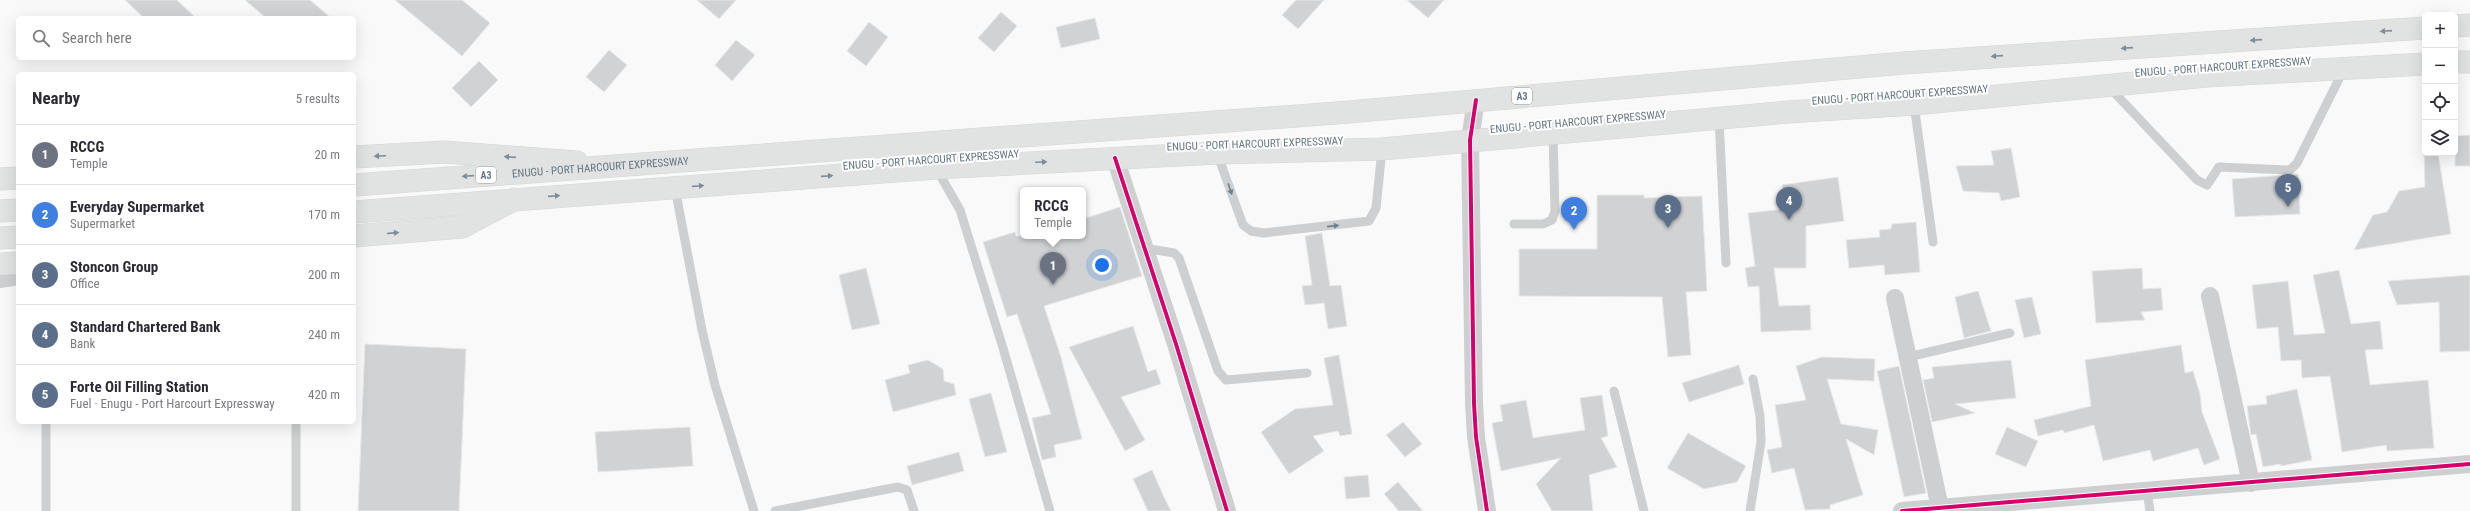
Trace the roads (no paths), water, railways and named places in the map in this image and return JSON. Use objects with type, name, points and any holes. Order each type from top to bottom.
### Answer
[{"type":"main road","points":[[2458,26],[2470,25]]},
{"type":"main road","name":"ENUGU - PORT HARCOURT EXPRESSWAY","points":[[356,185],[1337,113],[1919,62],[2422,28]]},
{"type":"main road","points":[[2458,62],[2470,62]]},
{"type":"main road","name":"ENUGU - PORT HARCOURT EXPRESSWAY","points":[[356,212],[936,168],[1217,153],[1382,148],[1914,104],[2207,76],[2344,67],[2422,64]]},
{"type":"main road","points":[[356,157],[444,152],[618,165]]},
{"type":"main road","points":[[0,179],[16,178]]},
{"type":"main road","points":[[356,236],[462,227],[515,199]]},
{"type":"main road","points":[[0,211],[16,210]]},
{"type":"main road","points":[[0,238],[16,237]]},
{"type":"main road","points":[[0,264],[16,262]]},
{"type":"street","points":[[1476,100],[1470,140],[1474,403],[1476,444],[1487,511]]},
{"type":"street","points":[[1115,158],[1227,511]]},
{"type":"street","points":[[0,279],[16,276]]},
{"type":"street","points":[[2210,296],[2251,483]]},
{"type":"street","points":[[1895,298],[1940,508]]},
{"type":"street","points":[[1902,511],[2470,464]]},
{"type":"lane","points":[[2108,86],[2197,180],[2207,185],[2220,168],[2290,170],[2298,163],[2344,67]]},
{"type":"lane","points":[[1914,104],[1933,242]]},
{"type":"lane","points":[[1719,119],[1726,263]]},
{"type":"lane","points":[[1514,224],[1543,224],[1552,220],[1555,211],[1553,135]]},
{"type":"lane","points":[[1217,153],[1243,225],[1252,231],[1264,233],[1369,221],[1376,208],[1382,148]]},
{"type":"lane","points":[[936,168],[960,210],[1003,348],[1050,511]]},
{"type":"lane","points":[[675,188],[702,330],[713,378],[754,511]]},
{"type":"lane","points":[[1144,248],[1174,253],[1179,258],[1218,371],[1226,380],[1307,373]]},
{"type":"lane","points":[[1908,357],[2010,333]]},
{"type":"lane","points":[[1750,511],[1761,442],[1760,416],[1753,379]]},
{"type":"lane","points":[[1614,391],[1644,511]]},
{"type":"lane","points":[[46,424],[46,511]]},
{"type":"lane","points":[[296,424],[296,511]]},
{"type":"lane","points":[[775,511],[898,487],[907,490],[914,511]]},
{"type":"lane","points":[[2147,491],[2150,511]]},
{"type":"place","name":"Forte Oil Filling Station","points":[[2288,207]]},
{"type":"place","name":"Standard Chartered Bank","points":[[1789,220]]},
{"type":"place","name":"Stoncon Group","points":[[1668,228]]},
{"type":"place","name":"Everyday Supermarket","points":[[1574,230]]},
{"type":"place","name":"RCCG","points":[[1053,285]]}]
